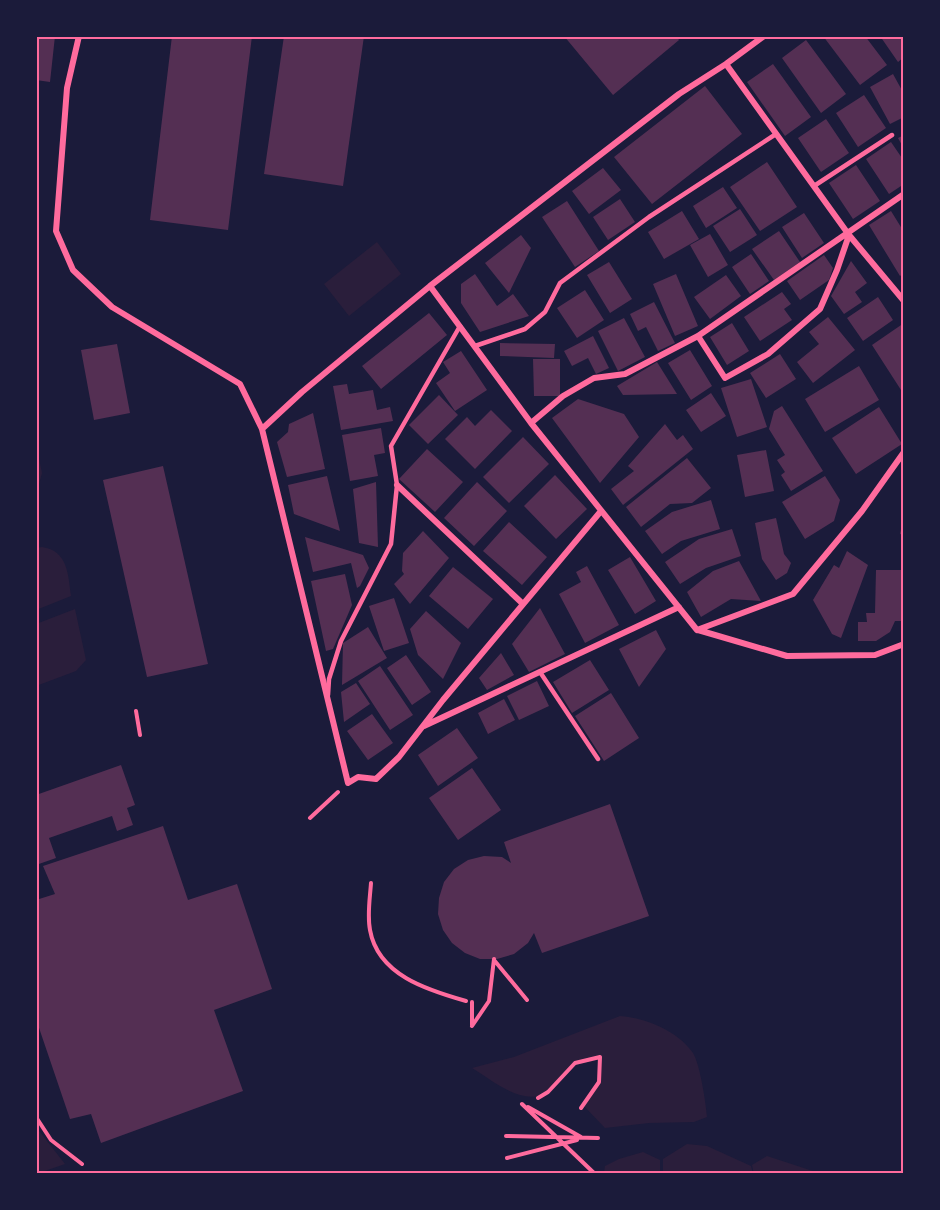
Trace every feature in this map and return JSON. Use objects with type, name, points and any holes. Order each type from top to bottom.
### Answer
[{"type":"street","points":[[79,36],[67,87],[56,231],[73,270],[112,307],[240,384],[262,429],[348,783],[358,777],[376,779],[399,757],[601,511]]},
{"type":"street","points":[[262,429],[302,392],[430,286],[679,94],[764,36]]},
{"type":"street","points":[[726,64],[849,235],[904,301]]},
{"type":"street","points":[[531,423],[563,396],[594,378],[625,374],[698,336],[849,235],[904,194]]},
{"type":"street","points":[[698,336],[725,378],[768,354],[820,309],[849,235]]},
{"type":"street","points":[[430,286],[531,423],[697,630],[787,656],[875,655],[904,644]]},
{"type":"street","points":[[697,630],[793,594],[862,511],[904,452]]},
{"type":"street","points":[[397,485],[523,604]]},
{"type":"street","points":[[423,726],[679,607]]},
{"type":"lane","points":[[475,346],[525,329],[545,312],[561,283],[645,220],[776,134]]},
{"type":"lane","points":[[814,186],[892,135]]},
{"type":"lane","points":[[327,704],[329,679],[341,641],[391,544],[397,485],[391,446],[460,326]]},
{"type":"lane","points":[[540,672],[598,759]]},
{"type":"path","points":[[136,711],[140,735]]},
{"type":"path","points":[[310,818],[348,783]]},
{"type":"path","points":[[371,883],[370,931],[377,949],[393,972],[425,987],[466,1001]]},
{"type":"path","points":[[472,1002],[472,1026],[489,1002],[494,959],[527,1000]]},
{"type":"path","points":[[537,1098],[548,1092],[575,1063],[600,1057],[599,1082],[581,1108]]},
{"type":"path","points":[[583,1138],[522,1104],[595,1174]]},
{"type":"path","points":[[36,1118],[51,1140],[82,1164]]},
{"type":"path","points":[[506,1136],[598,1138]]},
{"type":"path","points":[[507,1158],[583,1138]]},
{"type":"shaded area","points":[[377,242],[401,274],[349,316],[324,284]]},
{"type":"shaded area","points":[[36,444],[42,473],[36,495]]},
{"type":"shaded area","points":[[36,548],[51,549],[62,558],[71,596],[36,610]]},
{"type":"shaded area","points":[[75,609],[86,660],[76,671],[36,686],[36,624]]},
{"type":"shaded area","points":[[620,1016],[661,1027],[687,1045],[698,1066],[707,1117],[694,1122],[649,1123],[605,1128],[582,1104],[599,1077],[600,1057],[576,1063],[548,1092],[529,1097],[508,1090],[472,1068],[514,1057]]},
{"type":"shaded area","points":[[36,1127],[65,1164],[36,1174]]},
{"type":"shaded area","points":[[687,1144],[707,1146],[751,1166],[753,1174],[663,1174],[663,1159]]},
{"type":"shaded area","points":[[643,1152],[660,1160],[660,1174],[604,1173],[605,1166]]},
{"type":"shaded area","points":[[767,1156],[822,1174],[754,1174],[752,1165]]},
{"type":"building","points":[[36,36],[55,36],[50,82],[36,80]]},
{"type":"building","points":[[172,36],[252,36],[228,230],[150,220]]},
{"type":"building","points":[[284,36],[364,36],[343,186],[264,174]]},
{"type":"building","points":[[564,36],[676,36],[679,40],[613,95]]},
{"type":"building","points":[[823,36],[865,36],[887,65],[860,85]]},
{"type":"building","points":[[880,36],[904,36],[904,57],[898,62]]},
{"type":"building","points":[[806,40],[846,94],[821,113],[782,58]]},
{"type":"building","points":[[773,64],[811,117],[785,136],[747,82]]},
{"type":"building","points":[[893,74],[904,94],[904,117],[890,124],[870,87]]},
{"type":"building","points":[[705,86],[742,134],[652,204],[614,157]]},
{"type":"building","points":[[864,95],[886,128],[858,147],[836,113]]},
{"type":"building","points":[[826,119],[849,153],[821,172],[798,138]]},
{"type":"building","points":[[904,135],[904,149],[898,138]]},
{"type":"building","points":[[891,142],[904,161],[904,184],[889,194],[866,159]]},
{"type":"building","points":[[767,162],[797,207],[760,231],[730,187]]},
{"type":"building","points":[[856,165],[880,201],[853,219],[829,183]]},
{"type":"building","points":[[603,168],[621,190],[589,214],[572,191]]},
{"type":"building","points":[[723,187],[737,208],[706,228],[693,206]]},
{"type":"building","points":[[620,199],[635,222],[608,240],[593,217]]},
{"type":"building","points":[[567,201],[599,251],[575,267],[542,217]]},
{"type":"building","points":[[740,209],[757,235],[730,252],[713,226]]},
{"type":"building","points":[[682,211],[699,239],[664,259],[648,232]]},
{"type":"building","points":[[891,211],[904,232],[904,273],[900,276],[869,225]]},
{"type":"building","points":[[804,213],[824,243],[802,258],[782,227]]},
{"type":"building","points":[[779,231],[800,262],[774,280],[752,249]]},
{"type":"building","points":[[710,234],[728,265],[708,277],[690,245]]},
{"type":"building","points":[[521,235],[531,248],[509,293],[485,263]]},
{"type":"building","points":[[751,254],[769,281],[750,294],[732,267]]},
{"type":"building","points":[[824,255],[833,268],[829,280],[800,300],[787,281]]},
{"type":"building","points":[[851,261],[867,283],[855,292],[862,302],[844,314],[831,296]]},
{"type":"building","points":[[609,262],[632,299],[610,313],[587,275]]},
{"type":"building","points":[[475,274],[497,306],[513,294],[529,316],[480,332],[461,303],[461,284]]},
{"type":"building","points":[[676,274],[698,326],[675,336],[653,284]]},
{"type":"building","points":[[726,275],[741,296],[710,319],[694,297]]},
{"type":"building","points":[[585,290],[604,320],[577,338],[557,308]]},
{"type":"building","points":[[782,292],[791,304],[784,309],[792,320],[760,341],[744,317]]},
{"type":"building","points":[[878,297],[893,320],[863,341],[847,318]]},
{"type":"building","points":[[654,302],[675,343],[658,351],[646,327],[638,331],[630,314]]},
{"type":"building","points":[[429,313],[447,335],[381,389],[362,366]]},
{"type":"building","points":[[828,317],[855,350],[813,383],[797,362],[819,344],[809,332]]},
{"type":"building","points":[[624,318],[645,357],[618,371],[598,331]]},
{"type":"building","points":[[732,323],[749,351],[727,365],[710,337]]},
{"type":"building","points":[[904,323],[904,388],[901,390],[872,345]]},
{"type":"building","points":[[593,336],[609,368],[596,374],[588,358],[572,366],[564,351]]},
{"type":"building","points":[[500,343],[555,344],[554,358],[500,356]]},
{"type":"building","points":[[117,344],[130,413],[94,420],[81,350]]},
{"type":"building","points":[[690,350],[712,386],[691,400],[668,363]]},
{"type":"building","points":[[461,351],[487,390],[455,411],[436,383],[450,373],[443,362]]},
{"type":"building","points":[[780,354],[796,379],[766,398],[750,373]]},
{"type":"building","points":[[533,359],[560,359],[560,396],[534,396]]},
{"type":"building","points":[[657,362],[677,394],[623,395],[617,386]]},
{"type":"building","points":[[859,366],[879,400],[825,432],[805,399]]},
{"type":"building","points":[[751,379],[767,427],[737,437],[721,388]]},
{"type":"building","points":[[347,384],[349,394],[373,390],[377,410],[390,407],[393,421],[341,430],[333,386]]},
{"type":"building","points":[[711,393],[726,416],[701,432],[686,410]]},
{"type":"building","points":[[439,395],[458,415],[428,444],[409,425]]},
{"type":"building","points":[[578,399],[624,414],[639,437],[600,483],[552,418]]},
{"type":"building","points":[[782,406],[823,471],[791,491],[781,475],[785,472],[777,460],[785,455],[769,429],[774,411]]},
{"type":"building","points":[[879,407],[902,444],[856,474],[832,438]]},
{"type":"building","points":[[491,410],[512,431],[475,469],[445,439],[467,417],[475,426]]},
{"type":"building","points":[[313,413],[325,469],[287,477],[277,442],[288,432],[289,424]]},
{"type":"building","points":[[665,424],[677,440],[683,435],[693,449],[623,505],[611,489],[634,471],[628,466]]},
{"type":"building","points":[[381,428],[385,453],[374,455],[378,476],[350,481],[342,435]]},
{"type":"building","points":[[523,437],[549,464],[509,503],[483,477]]},
{"type":"building","points":[[427,449],[463,482],[435,512],[399,479]]},
{"type":"building","points":[[766,450],[774,491],[745,497],[737,455]]},
{"type":"building","points":[[687,458],[711,488],[692,503],[670,504],[641,527],[626,507]]},
{"type":"building","points":[[163,466],[208,664],[147,677],[103,480]]},
{"type":"building","points":[[555,475],[587,509],[556,539],[524,506]]},
{"type":"building","points":[[327,476],[340,531],[294,514],[288,485]]},
{"type":"building","points":[[825,476],[840,500],[834,521],[805,539],[782,502]]},
{"type":"building","points":[[376,482],[378,547],[359,543],[353,489]]},
{"type":"building","points":[[477,482],[507,511],[474,546],[444,518]]},
{"type":"building","points":[[711,500],[720,529],[681,541],[662,554],[645,531],[672,512]]},
{"type":"building","points":[[776,518],[784,554],[791,563],[787,573],[776,580],[762,559],[755,523]]},
{"type":"building","points":[[904,519],[904,535],[900,534]]},
{"type":"building","points":[[509,522],[547,557],[522,585],[483,551]]},
{"type":"building","points":[[732,529],[741,556],[706,568],[680,584],[665,562],[699,539]]},
{"type":"building","points":[[423,531],[449,558],[410,604],[394,584],[404,574],[402,571],[403,553]]},
{"type":"building","points":[[305,537],[363,555],[369,568],[360,586],[357,588],[351,563],[313,572]]},
{"type":"building","points":[[847,551],[868,565],[841,638],[832,634],[813,600],[834,565],[839,568]]},
{"type":"building","points":[[630,557],[656,601],[635,614],[608,570]]},
{"type":"building","points":[[739,561],[761,601],[731,599],[701,617],[687,592],[713,571]]},
{"type":"building","points":[[587,566],[619,625],[585,643],[559,594],[581,582],[576,572]]},
{"type":"building","points":[[453,567],[493,599],[468,629],[429,596]]},
{"type":"building","points":[[876,570],[904,570],[904,621],[895,621],[890,632],[876,641],[858,641],[858,622],[867,622],[866,613],[875,613]]},
{"type":"building","points":[[345,574],[352,605],[333,649],[326,651],[311,581]]},
{"type":"building","points":[[394,598],[409,643],[384,651],[369,606]]},
{"type":"building","points":[[540,608],[565,654],[529,672],[512,644]]},
{"type":"building","points":[[426,611],[461,643],[443,679],[418,655],[410,629]]},
{"type":"building","points":[[368,627],[387,658],[342,685],[343,643]]},
{"type":"building","points":[[656,630],[666,649],[639,687],[619,649]]},
{"type":"building","points":[[501,653],[514,675],[487,690],[479,678]]},
{"type":"building","points":[[406,655],[431,692],[412,705],[387,668]]},
{"type":"building","points":[[590,660],[609,690],[572,713],[553,682]]},
{"type":"building","points":[[380,666],[413,715],[390,730],[358,681]]},
{"type":"building","points":[[537,681],[549,706],[519,720],[507,696]]},
{"type":"building","points":[[356,683],[370,704],[344,722],[341,692]]},
{"type":"building","points":[[611,693],[639,738],[604,761],[575,716]]},
{"type":"building","points":[[504,699],[515,720],[488,734],[478,713]]},
{"type":"building","points":[[372,714],[393,743],[368,760],[347,731]]},
{"type":"building","points":[[457,728],[478,758],[438,786],[418,755]]},
{"type":"building","points":[[121,765],[135,805],[127,808],[133,825],[117,831],[112,816],[49,838],[56,858],[36,865],[36,795]]},
{"type":"building","points":[[472,768],[501,810],[458,840],[429,798]]},
{"type":"building","points":[[610,804],[649,916],[542,953],[534,933],[528,943],[514,954],[497,959],[480,959],[465,953],[452,943],[443,930],[438,914],[439,898],[444,882],[454,869],[468,860],[484,856],[502,857],[511,863],[504,842]]},
{"type":"building","points":[[163,826],[188,900],[237,884],[272,989],[214,1010],[243,1091],[101,1143],[91,1114],[70,1119],[36,1019],[36,900],[55,894],[43,866]]}]
